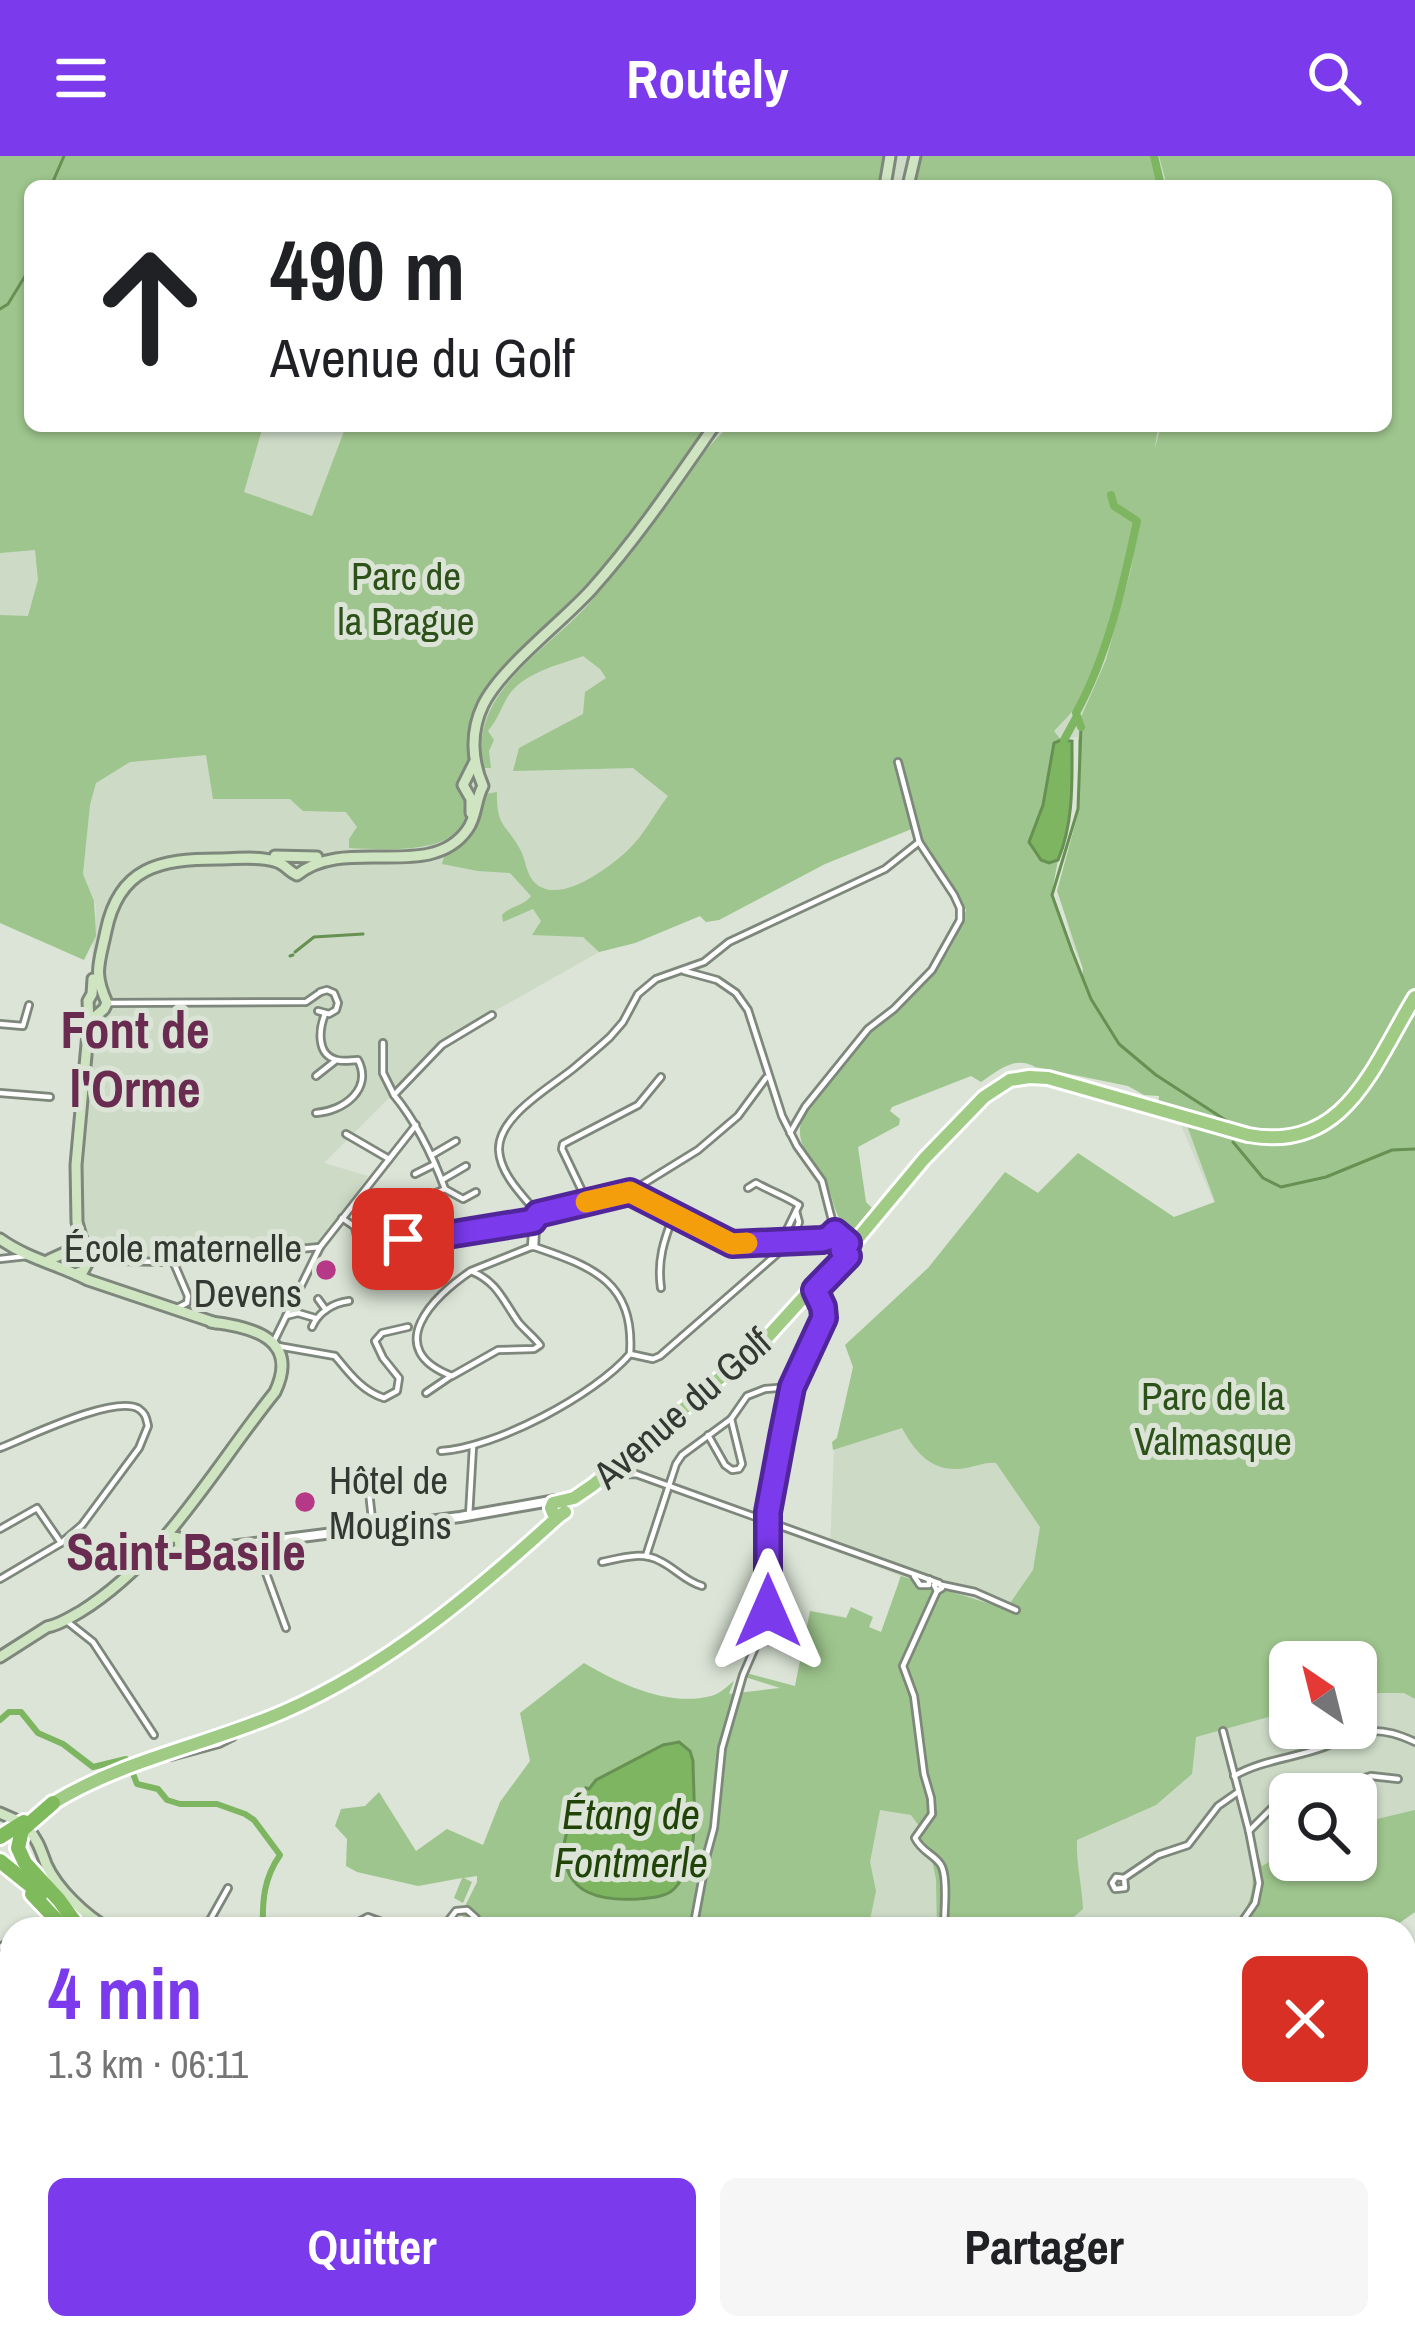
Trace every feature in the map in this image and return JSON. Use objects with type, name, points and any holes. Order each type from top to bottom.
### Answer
[{"type":"highway","points":[[0,1834],[53,1803]]},
{"type":"highway","points":[[53,1803],[24,1827],[17,1848],[59,1900],[67,1917]]},
{"type":"highway","points":[[0,1864],[34,1886],[61,1917]]},
{"type":"main road","points":[[278,1349],[99,1283],[80,1259],[76,1144],[88,1022],[98,1002],[98,972],[111,910],[125,887],[142,872],[166,862],[296,863],[434,854],[454,844],[475,816],[473,793],[464,785],[474,777],[476,722],[488,695],[590,591],[712,432]]},
{"type":"main road","points":[[296,863],[330,854],[434,850],[466,826],[473,793]]},
{"type":"main road","points":[[848,1248],[990,1092],[1010,1081],[1029,1077],[1066,1082],[1248,1135],[1279,1137],[1332,1120],[1356,1096],[1415,1000]]},
{"type":"main road","points":[[0,1238],[44,1262],[64,1267],[80,1259]]},
{"type":"main road","name":"Avenue du Golf","points":[[555,1508],[620,1467],[744,1365],[815,1297],[848,1248]]},
{"type":"main road","name":"Avenue du Golf","points":[[620,1467],[764,1341],[848,1248]]},
{"type":"main road","points":[[44,1262],[80,1259]]},
{"type":"main road","points":[[48,1630],[69,1623],[110,1597],[144,1560],[171,1543],[176,1523],[262,1407],[277,1377],[278,1349],[266,1336],[248,1328],[212,1322]]},
{"type":"main road","points":[[53,1803],[109,1772],[228,1734],[307,1701],[378,1661],[544,1525],[555,1508]]},
{"type":"main road","points":[[0,1659],[88,1606],[133,1572]]},
{"type":"main road","points":[[0,1813],[16,1820]]},
{"type":"main road","points":[[28,1828],[46,1860],[97,1917]]},
{"type":"street","points":[[790,1133],[805,1107],[868,1029],[894,1010],[932,970],[959,920],[954,895],[920,842],[898,762]]},
{"type":"street","points":[[533,1247],[535,1218],[508,1175],[499,1150],[505,1129],[527,1105],[610,1037],[638,994],[656,979],[704,962],[741,936],[885,869],[920,842]]},
{"type":"street","points":[[679,969],[717,980],[736,993],[748,1010],[790,1133],[822,1181],[835,1232],[848,1248]]},
{"type":"street","points":[[98,1002],[306,1002],[330,991],[338,999],[336,1010],[326,1014],[306,1002]]},
{"type":"street","points":[[318,1011],[314,1000],[319,993]]},
{"type":"street","points":[[0,1024],[23,1026],[29,1005]]},
{"type":"street","points":[[316,1113],[337,1110],[362,1087],[362,1063],[337,1060],[322,1049],[321,1026],[326,1014]]},
{"type":"street","points":[[394,1095],[442,1045],[492,1015]]},
{"type":"street","points":[[383,1043],[383,1073],[416,1125],[445,1189],[463,1199],[476,1192]]},
{"type":"street","points":[[316,1076],[337,1060]]},
{"type":"street","points":[[342,1218],[355,1227],[358,1241],[364,1244],[441,1236],[535,1218],[630,1192],[698,1150],[738,1116],[767,1076]]},
{"type":"street","points":[[591,1201],[583,1193],[563,1144],[638,1105],[662,1077]]},
{"type":"street","points":[[0,1093],[50,1096]]},
{"type":"street","points":[[408,1327],[382,1333],[375,1342],[399,1378],[397,1391],[384,1398],[350,1376],[335,1356],[278,1349],[286,1316],[320,1247],[416,1125]]},
{"type":"street","points":[[346,1134],[389,1159]]},
{"type":"street","points":[[432,1155],[456,1141]]},
{"type":"street","points":[[415,1174],[435,1164]]},
{"type":"street","points":[[442,1180],[466,1166]]},
{"type":"street","points":[[748,1188],[756,1183],[799,1205],[788,1241]]},
{"type":"street","points":[[382,1217],[445,1189]]},
{"type":"street","points":[[630,1192],[732,1244],[829,1238],[848,1248]]},
{"type":"street","points":[[630,1354],[660,1356],[779,1252],[799,1222],[796,1211]]},
{"type":"street","points":[[661,1288],[662,1244],[674,1214]]},
{"type":"street","points":[[829,1238],[835,1232]]},
{"type":"street","points":[[80,1259],[173,1261],[320,1247]]},
{"type":"street","points":[[441,1451],[473,1446],[599,1383],[630,1354],[627,1312],[601,1274],[533,1247],[471,1270],[423,1314],[418,1335],[423,1355],[452,1376]]},
{"type":"street","points":[[0,1258],[27,1256]]},
{"type":"street","points":[[158,1304],[181,1307],[187,1303],[173,1261]]},
{"type":"street","points":[[426,1393],[498,1350],[540,1345],[495,1286],[471,1270]]},
{"type":"street","points":[[695,1917],[714,1828],[722,1748],[768,1611],[768,1521],[792,1387],[824,1318],[815,1297]]},
{"type":"street","points":[[318,1299],[326,1310]]},
{"type":"street","points":[[312,1327],[315,1318],[332,1304],[349,1301]]},
{"type":"street","points":[[286,1316],[298,1313],[315,1318]]},
{"type":"street","points":[[646,1556],[682,1455],[730,1419],[753,1393],[792,1387]]},
{"type":"street","points":[[0,1448],[118,1406],[134,1406],[148,1426],[139,1448],[82,1525],[0,1579]]},
{"type":"street","points":[[708,1436],[725,1465],[739,1469],[742,1465],[730,1419]]},
{"type":"street","points":[[469,1516],[473,1446]]},
{"type":"street","points":[[620,1467],[935,1585],[975,1592],[1016,1610]]},
{"type":"street","points":[[620,1467],[636,1474]]},
{"type":"street","points":[[369,1492],[373,1528]]},
{"type":"street","points":[[0,1529],[37,1508],[61,1543]]},
{"type":"street","name":"Avenue du Golf","points":[[171,1543],[206,1549],[555,1508]]},
{"type":"street","points":[[255,1544],[286,1628]]},
{"type":"street","points":[[602,1562],[646,1556],[703,1586]]},
{"type":"street","points":[[935,1585],[903,1666],[914,1696],[924,1774],[932,1798],[932,1814],[915,1838],[943,1868],[944,1917]]},
{"type":"street","points":[[69,1623],[92,1642],[154,1735]]},
{"type":"street","points":[[171,1751],[172,1758],[264,1725]]},
{"type":"street","points":[[1223,1731],[1249,1831],[1258,1892],[1245,1917]]},
{"type":"street","points":[[1234,1776],[1262,1762],[1284,1760],[1372,1731],[1415,1742]]},
{"type":"street","points":[[1377,1777],[1398,1779]]},
{"type":"street","points":[[1124,1879],[1158,1855],[1188,1845],[1217,1806],[1238,1792]]},
{"type":"street","points":[[1249,1831],[1269,1812]]},
{"type":"street","points":[[212,1917],[228,1888]]},
{"type":"shaded area","points":[[0,156],[1415,156],[1415,1912],[1408,1917],[695,1917],[738,1693],[795,1686],[810,1611],[842,1616],[881,1633],[893,1606],[900,1576],[830,1548],[834,1449],[854,1368],[1078,1154],[1174,1218],[1214,1202],[1163,1083],[1110,1032],[1082,978],[1072,943],[1063,906],[1084,812],[1083,736],[1051,741],[914,828],[825,864],[719,920],[706,922],[700,916],[635,943],[599,952],[442,1045],[324,1163],[368,1176],[322,1242],[154,1258],[95,1251],[73,1207],[96,906],[83,874],[96,783],[0,778]]},
{"type":"green space","points":[[0,156],[887,156],[883,180],[24,180],[24,432],[261,432],[244,492],[312,516],[344,432],[705,432],[670,481],[724,432],[1157,432],[1155,448],[1159,432],[1392,432],[1392,180],[1165,180],[1159,156],[1415,156],[1415,1699],[1404,1693],[1377,1693],[1377,1641],[1269,1641],[1269,1717],[1196,1737],[1192,1774],[1156,1805],[1077,1840],[1083,1909],[1074,1917],[937,1917],[932,1860],[914,1844],[919,1826],[911,1815],[880,1810],[870,1862],[876,1891],[871,1917],[464,1917],[477,1876],[464,1878],[472,1882],[463,1903],[454,1898],[462,1878],[418,1886],[346,1866],[347,1839],[335,1826],[341,1809],[365,1806],[379,1792],[416,1851],[447,1829],[483,1845],[500,1802],[530,1761],[520,1713],[584,1663],[629,1686],[661,1696],[695,1699],[714,1695],[734,1681],[729,1694],[780,1688],[745,1677],[746,1673],[795,1686],[810,1611],[846,1618],[851,1607],[873,1617],[869,1627],[881,1632],[901,1576],[1006,1609],[1033,1570],[1040,1527],[996,1463],[955,1469],[935,1465],[920,1454],[902,1428],[833,1450],[853,1367],[845,1345],[928,1268],[1005,1172],[1038,1193],[1078,1153],[1174,1217],[1215,1202],[1182,1112],[1158,1105],[1159,1096],[1144,1095],[1128,1086],[1021,1063],[981,1082],[971,1076],[892,1107],[899,1125],[858,1147],[866,1202],[875,1211],[854,1235],[846,1228],[824,1178],[802,1144],[802,1121],[861,1039],[937,968],[966,910],[914,828],[825,864],[719,920],[706,922],[700,916],[635,943],[599,952],[583,937],[532,935],[541,921],[533,909],[503,922],[502,915],[531,896],[510,873],[442,864],[472,831],[485,794],[497,792],[500,819],[521,851],[531,878],[541,887],[566,888],[595,875],[628,850],[668,796],[633,768],[513,771],[519,748],[583,714],[585,692],[606,678],[583,656],[541,671],[513,689],[488,731],[494,740],[489,751],[491,768],[484,768],[482,742],[498,696],[595,597],[639,539],[634,528],[552,624],[500,674],[478,705],[462,780],[467,805],[462,824],[451,836],[414,848],[349,848],[357,827],[346,812],[303,811],[290,799],[213,799],[206,755],[130,762],[96,783],[83,874],[94,901],[96,936],[84,960],[0,923],[0,615],[28,616],[38,580],[35,550],[0,553]],"holes":[[[1136,536],[1106,660],[1082,715],[1079,810],[1057,891],[1083,978],[1052,892],[1058,860],[1049,863],[1032,831],[1043,805],[1054,743],[1061,740],[1054,731],[1086,697]]]},
{"type":"green space","points":[[921,156],[1155,156],[1158,180],[915,180]]},
{"type":"green space","points":[[1415,1810],[1415,1912],[1408,1917],[1240,1917],[1250,1897],[1251,1860],[1259,1857],[1262,1866],[1269,1862],[1269,1881],[1377,1881],[1377,1819]]},
{"type":"water","points":[[1072,741],[1071,801],[1063,846],[1058,860],[1049,863],[1041,860],[1029,842],[1043,805],[1054,743]]},
{"type":"water","name":"Étang de Fontmerle","points":[[679,1742],[693,1761],[694,1792],[692,1846],[683,1877],[671,1892],[653,1898],[611,1898],[578,1886],[570,1876],[564,1849],[586,1788],[663,1745]]},
{"type":"waterway","points":[[54,180],[64,156]]},
{"type":"waterway","points":[[1154,156],[1160,180]]},
{"type":"waterway","points":[[0,309],[24,278]]},
{"type":"waterway","points":[[1081,727],[1076,713],[1106,644],[1137,521],[1114,506],[1111,495]]},
{"type":"waterway","points":[[1064,740],[1076,718]]},
{"type":"waterway","points":[[1081,727],[1078,809],[1052,895],[1072,951],[1091,999],[1119,1044],[1156,1075],[1230,1123]]},
{"type":"waterway","points":[[295,952],[314,937],[363,934]]},
{"type":"waterway","points":[[1233,1142],[1263,1178],[1281,1187],[1326,1177],[1392,1150],[1415,1149]]},
{"type":"waterway","points":[[0,1720],[9,1712],[21,1712],[38,1733],[63,1744],[93,1767],[126,1759]]},
{"type":"waterway","points":[[132,1771],[137,1784],[158,1789],[167,1800],[217,1804],[254,1820],[280,1855],[265,1890],[263,1917]]},
{"type":"slow traffic","points":[[586,1202],[630,1192],[732,1244],[747,1243]]},
{"type":"place","name":"École maternelle Devens","points":[[326,1270]]},
{"type":"place","name":"Hôtel de Mougins","points":[[305,1502]]},
{"type":"district","name":"Font de l'Orme","points":[[135,1059]]},
{"type":"district","name":"Saint-Basile","points":[[186,1552]]},
{"type":"route","points":[[403,1239],[533,1221],[538,1214],[630,1192],[732,1244],[822,1240],[835,1232],[848,1243],[842,1250],[848,1256],[815,1290],[824,1318],[792,1387],[768,1512],[768,1611]]},
{"type":"park label","name":"Parc de la Brague","points":[[406,598]]},
{"type":"park label","name":"Parc de la Valmasque","points":[[1213,1418]]}]
